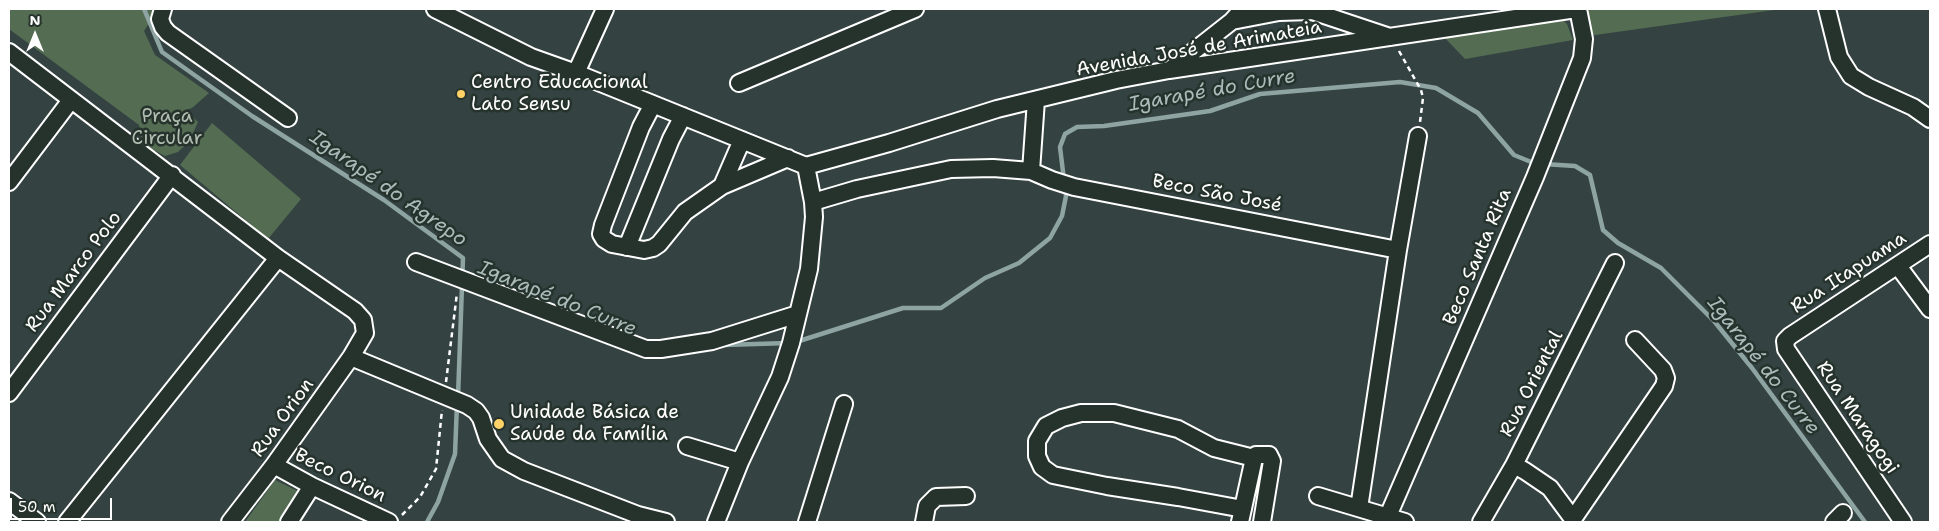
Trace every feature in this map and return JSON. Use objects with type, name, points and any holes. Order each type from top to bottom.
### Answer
[{"type":"street","points":[[163,9],[160,19],[168,33],[288,118]]},
{"type":"street","points":[[435,9],[531,58],[576,73],[806,166],[814,217],[809,269],[791,343],[780,377],[740,462],[716,522]]},
{"type":"street","points":[[576,73],[605,9]]},
{"type":"street","points":[[739,83],[915,9]]},
{"type":"street","points":[[1169,70],[1232,21],[1243,9]]},
{"type":"street","name":"Avenida José de Arimateia","points":[[806,166],[889,143],[997,109],[1116,80],[1169,70],[1392,38],[1542,12],[1577,9]]},
{"type":"street","name":"Beco Santa Rita","points":[[1388,516],[1535,177],[1582,58],[1584,39],[1577,9]]},
{"type":"street","points":[[1827,9],[1837,52],[1843,66],[1851,76],[1869,87],[1912,107],[1930,119]]},
{"type":"street","points":[[1232,21],[1279,12],[1309,10],[1392,38]]},
{"type":"street","points":[[9,52],[278,258],[67,522]]},
{"type":"street","points":[[9,182],[71,100]]},
{"type":"street","points":[[1031,171],[1036,100]]},
{"type":"street","points":[[653,104],[641,127],[601,234],[604,239],[612,244],[644,250],[653,248],[659,244],[691,206],[722,186],[788,158]]},
{"type":"street","points":[[627,247],[671,139],[683,116]]},
{"type":"street","points":[[1359,508],[1398,250],[1418,136]]},
{"type":"street","points":[[722,186],[742,140]]},
{"type":"street","name":"Beco São José","points":[[813,202],[857,189],[951,169],[993,168],[1031,171],[1052,180],[1074,186],[1398,250]]},
{"type":"street","name":"Rua Marco Polo","points":[[9,393],[172,176]]},
{"type":"street","name":"Rua Itapuama","points":[[1790,336],[1930,244]]},
{"type":"street","name":"Rua Orion","points":[[230,522],[274,465],[351,357],[365,333],[363,320],[355,311],[278,258]]},
{"type":"street","points":[[416,262],[646,348],[661,348],[712,341],[798,314]]},
{"type":"street","name":"Rua Oriental","points":[[1481,522],[1514,465],[1615,262]]},
{"type":"street","points":[[1898,266],[1930,309]]},
{"type":"street","name":"Rua Maragogi","points":[[1790,336],[1786,342],[1786,348],[1903,522]]},
{"type":"street","points":[[1514,465],[1550,488],[1572,521],[1664,386],[1666,378],[1664,370],[1635,340]]},
{"type":"street","points":[[351,357],[468,404],[476,411],[488,439],[502,459],[524,471],[638,515],[666,522]]},
{"type":"street","points":[[807,522],[844,404]]},
{"type":"street","points":[[1254,458],[1214,448],[1178,429],[1114,413],[1081,413],[1062,418],[1046,426],[1037,441],[1037,456],[1042,467],[1053,475],[1178,497],[1241,516],[1254,458],[1256,455],[1268,455],[1272,459],[1262,522]]},
{"type":"street","points":[[687,446],[740,462]]},
{"type":"street","name":"Beco Orion","points":[[274,465],[312,486],[388,522]]},
{"type":"street","points":[[289,522],[312,486]]},
{"type":"street","points":[[924,522],[927,506],[936,497],[966,496]]},
{"type":"street","points":[[1318,496],[1405,522]]},
{"type":"street","points":[[9,501],[37,522]]},
{"type":"path","points":[[1392,38],[1421,90],[1422,109],[1418,136]]},
{"type":"green space","name":"Praça Circular","points":[[9,9],[158,9],[144,31],[155,55],[209,93],[192,108],[185,110],[198,122],[190,140],[178,152],[165,156],[150,148],[141,136],[139,125],[9,29]]},
{"type":"green space","points":[[1598,9],[1781,9],[1588,36],[1584,11]]},
{"type":"green space","points":[[1561,18],[1567,24],[1573,40],[1465,59],[1444,37]]},
{"type":"green space","points":[[212,123],[301,199],[268,239],[180,165]]},
{"type":"green space","points":[[275,480],[308,496],[293,522],[245,522]]},
{"type":"waterway","name":"Igarapé do Agrepo","points":[[144,9],[162,52],[252,116],[384,200],[463,258],[458,397]]},
{"type":"waterway","name":"Igarapé do Curre","points":[[1064,180],[1060,147],[1065,134],[1077,127],[1104,126],[1210,111],[1260,94],[1400,82],[1436,88],[1478,113],[1514,155],[1536,164]]},
{"type":"waterway","name":"Igarapé do Curre","points":[[1544,164],[1575,166],[1590,175],[1603,230],[1618,243],[1661,268],[1714,321],[1752,368],[1865,522]]},
{"type":"waterway","name":"Igarapé do Curre","points":[[796,342],[903,308],[941,308],[985,278],[1019,263],[1050,238],[1062,216],[1066,196],[1065,187]]},
{"type":"waterway","name":"Igarapé do Curre","points":[[724,345],[788,343]]},
{"type":"waterway","name":"Igarapé do Agrepo","points":[[427,522],[438,502],[455,454],[457,404]]},
{"type":"place","name":"Centro Educacional Lato Sensu","points":[[461,94]]},
{"type":"place","name":"Unidade Básica de Saúde da Família","points":[[499,424]]}]
